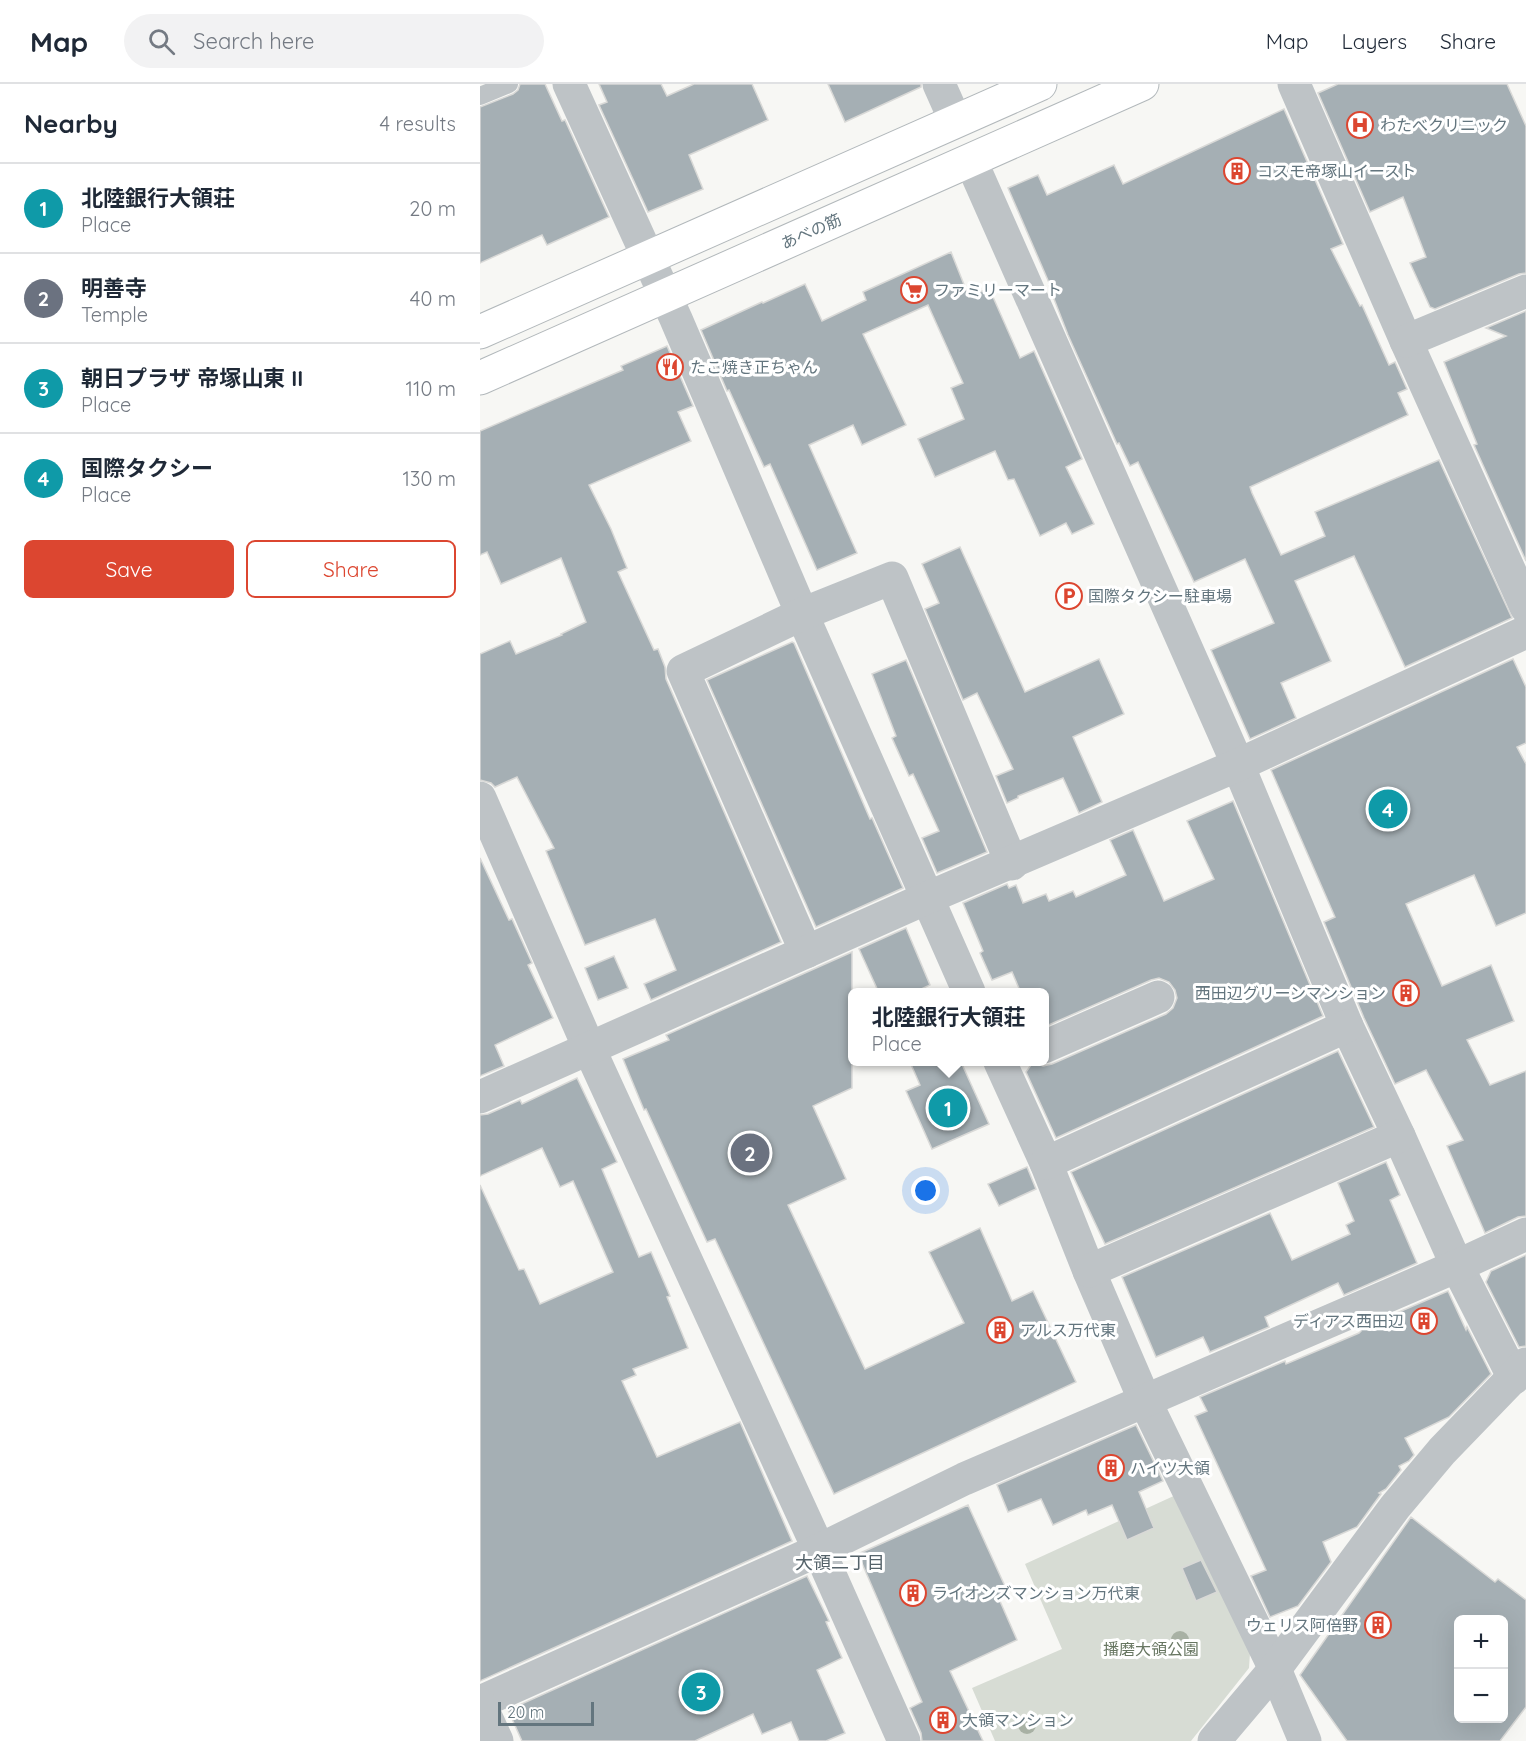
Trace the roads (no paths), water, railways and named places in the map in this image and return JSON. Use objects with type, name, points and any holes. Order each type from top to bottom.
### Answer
[{"type":"main road","points":[[480,332],[1040,84]]},
{"type":"main road","name":"あべの筋","points":[[480,378],[1142,84]]},
{"type":"street","points":[[569,84],[665,296],[967,988]]},
{"type":"street","points":[[939,84],[955,120]]},
{"type":"street","points":[[1294,84],[1406,341],[1526,607]]},
{"type":"street","points":[[971,161],[1238,765],[1347,1026],[1399,1136],[1456,1266],[1520,1371],[1442,1451],[1395,1506],[1275,1669],[1214,1741]]},
{"type":"street","points":[[1406,341],[1526,291]]},
{"type":"street","points":[[806,952],[683,671],[802,614],[892,578],[1012,864]]},
{"type":"street","points":[[480,1097],[927,898],[1012,864],[1238,765],[1526,632]]},
{"type":"street","points":[[480,798],[589,1048],[904,1741]]},
{"type":"street","points":[[1049,1045],[1158,997]]},
{"type":"street","points":[[1046,1163],[1347,1026]]},
{"type":"street","points":[[1006,1066],[1089,1271],[1145,1401],[1275,1669],[1305,1741]]},
{"type":"street","points":[[1089,1271],[1399,1136]]},
{"type":"street","points":[[497,1741],[480,1703],[819,1550],[964,1479],[1526,1234]]},
{"type":"lane","points":[[480,96],[509,84]]},
{"type":"place","name":"わたべクリニック","points":[[1360,125]]},
{"type":"place","name":"コスモ帝塚山イースト","points":[[1237,171]]},
{"type":"place","name":"ファミリーマート","points":[[914,290]]},
{"type":"place","name":"たこ焼き正ちゃん","points":[[670,367]]},
{"type":"place","name":"国際タクシー駐車場","points":[[1069,596]]},
{"type":"place","name":"国際タクシー","points":[[1388,809]]},
{"type":"place","name":"西田辺グリーンマンション","points":[[1406,993]]},
{"type":"place","name":"北陸銀行大領荘","points":[[948,1108]]},
{"type":"place","name":"明善寺","points":[[750,1153]]},
{"type":"place","name":"ディアス西田辺","points":[[1424,1321]]},
{"type":"place","name":"アルス万代東","points":[[1000,1330]]},
{"type":"place","name":"ハイツ大領","points":[[1111,1468]]},
{"type":"place","name":"ライオンズマンション万代東","points":[[913,1593]]},
{"type":"place","name":"ウェリス阿倍野","points":[[1378,1625]]},
{"type":"place","name":"朝日プラザ 帝塚山東 II","points":[[701,1692]]},
{"type":"place","name":"大領マンション","points":[[943,1720]]},
{"type":"district","name":"大領二丁目","points":[[840,1562]]},
{"type":"park label","name":"播磨大領公園","points":[[1151,1649]]}]
